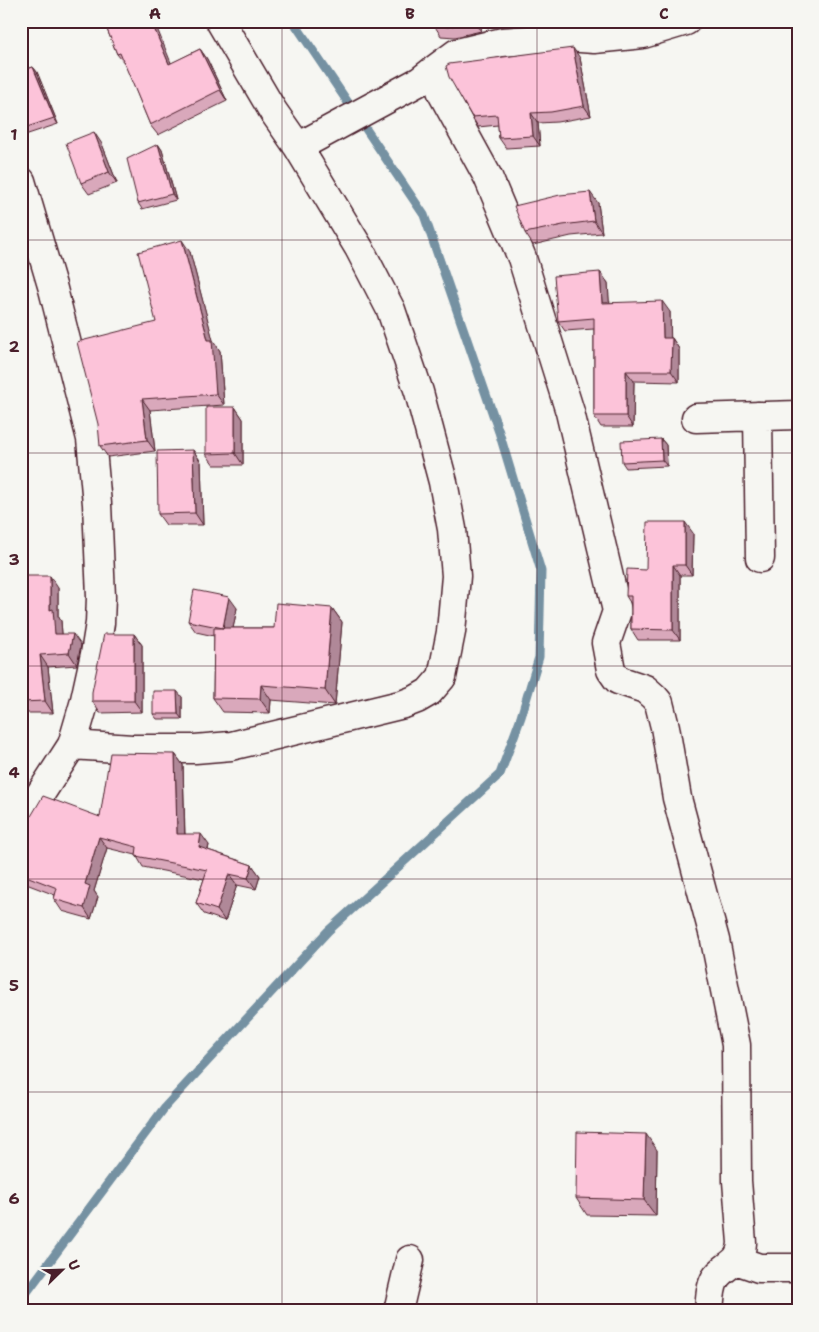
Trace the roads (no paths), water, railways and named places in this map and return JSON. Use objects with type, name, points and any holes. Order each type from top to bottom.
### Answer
[{"type":"street","points":[[72,746],[132,749],[195,749],[231,746],[417,700],[429,692],[442,677],[451,632],[456,576],[452,529],[443,482],[419,392],[390,310],[359,248],[298,147],[273,111],[220,21]]},
{"type":"street","points":[[298,147],[427,76],[457,53],[502,42],[539,30],[567,37],[594,39],[643,34],[686,21]]},
{"type":"street","points":[[427,76],[442,93],[488,177],[522,258],[558,368],[570,412],[616,611],[606,643],[611,670],[618,680],[645,689],[654,696],[662,714],[677,798],[714,940],[736,1045],[737,1181],[742,1251],[736,1260],[715,1280],[709,1311]]},
{"type":"street","points":[[21,181],[52,289],[91,439],[97,504],[100,623],[84,704],[72,746],[21,827]]},
{"type":"street","points":[[696,418],[798,415]]},
{"type":"street","points":[[758,416],[760,558]]},
{"type":"street","points":[[398,1311],[410,1260]]},
{"type":"street","points":[[736,1260],[759,1268],[798,1268]]},
{"type":"waterway","points":[[21,1300],[165,1107],[328,931],[500,774],[521,717],[539,657],[541,571],[499,432],[424,215],[293,21]]}]
